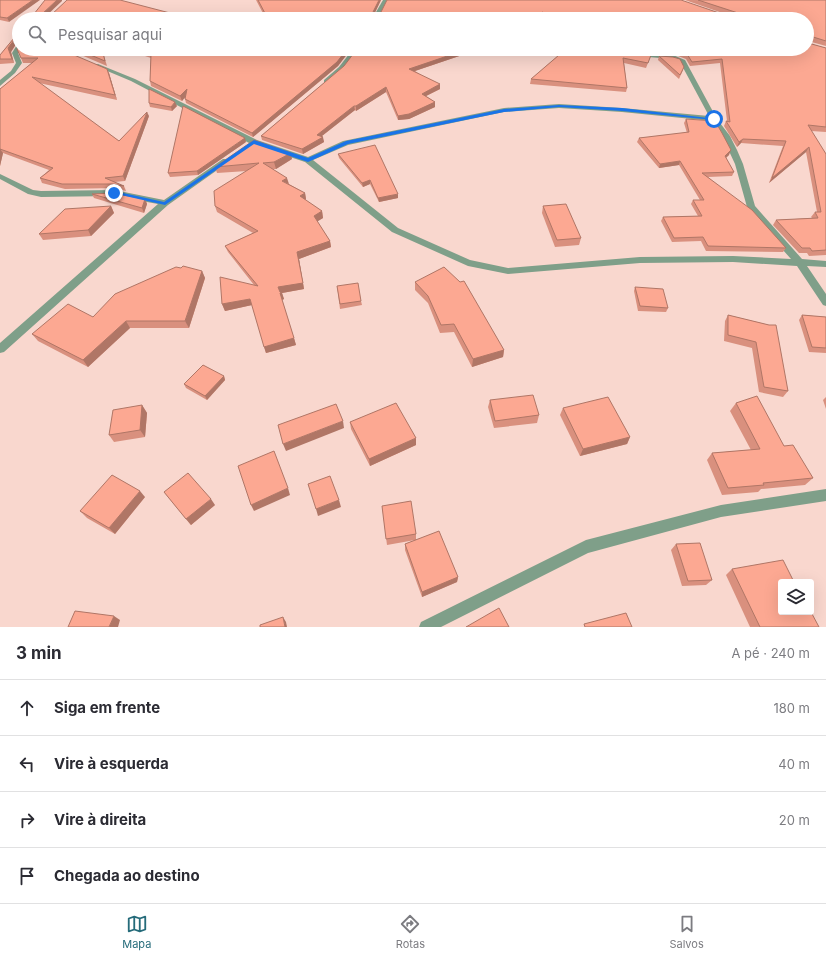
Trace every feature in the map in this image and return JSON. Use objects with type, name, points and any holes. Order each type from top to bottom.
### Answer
[{"type":"street","points":[[378,12],[386,0]]},
{"type":"street","points":[[0,84],[17,68],[19,63],[16,56]]},
{"type":"street","points":[[320,87],[341,68],[350,56]]},
{"type":"street","points":[[660,56],[673,57],[683,61],[714,119],[726,136],[739,164],[751,206],[761,220],[800,263],[826,302]]},
{"type":"street","points":[[92,63],[133,80],[254,142],[308,160],[395,230],[468,263],[508,271],[640,260],[733,259],[826,264]]},
{"type":"street","points":[[308,160],[346,143],[504,110],[559,106],[622,110],[714,119]]},
{"type":"street","points":[[0,349],[165,204],[235,155]]},
{"type":"street","points":[[0,176],[31,192],[41,194],[114,193],[165,204]]},
{"type":"street","points":[[426,627],[586,547],[721,511],[826,495]]},
{"type":"building","points":[[0,0],[33,0],[16,12],[12,12],[12,15],[7,18],[0,17]]},
{"type":"building","points":[[45,0],[57,0],[44,12],[36,12]]},
{"type":"building","points":[[67,0],[120,0],[166,12],[54,12]]},
{"type":"building","points":[[258,0],[379,0],[373,12],[264,12]]},
{"type":"building","points":[[387,0],[681,0],[716,12],[381,12]]},
{"type":"building","points":[[698,0],[826,0],[826,41],[814,37],[814,12],[735,12]]},
{"type":"building","points":[[12,40],[8,48],[12,59],[0,59],[0,55]]},
{"type":"building","points":[[814,45],[826,48],[826,127],[808,125],[826,154],[826,250],[812,251],[810,248],[802,248],[776,220],[818,218],[815,212],[821,212],[809,147],[772,178],[786,141],[743,139],[739,142],[726,121],[730,122],[722,59],[692,62],[688,56],[814,56]]},
{"type":"building","points":[[20,56],[76,56],[107,69],[115,95],[32,77],[119,141],[147,112],[123,176],[105,178],[124,186],[112,184],[62,184],[40,178],[53,168],[0,149],[0,89],[38,58],[21,58]]},
{"type":"building","points":[[93,56],[104,56],[105,61]]},
{"type":"building","points":[[151,56],[342,56],[337,62],[252,133],[185,99],[187,89],[180,96],[150,81]]},
{"type":"building","points":[[352,56],[447,56],[409,69],[440,84],[422,94],[435,102],[409,114],[398,116],[386,87],[354,106],[317,135],[323,137],[302,149],[261,136],[344,66]]},
{"type":"building","points":[[558,56],[651,56],[648,63],[623,58],[627,88],[531,79]]},
{"type":"building","points":[[659,56],[680,59],[684,67],[680,75]]},
{"type":"building","points":[[149,89],[175,102],[171,107],[149,103]]},
{"type":"building","points":[[183,106],[245,138],[197,171],[168,173]]},
{"type":"building","points":[[686,119],[715,121],[731,150],[725,156],[734,172],[702,173],[752,210],[786,248],[708,246],[703,237],[674,238],[663,217],[702,216],[693,200],[704,200],[680,161],[660,164],[639,138],[689,132]]},
{"type":"building","points":[[254,140],[291,153],[274,162],[263,163],[287,178],[282,181],[305,193],[300,196],[322,211],[314,216],[330,241],[297,252],[303,283],[278,287],[282,293],[280,293],[294,338],[264,347],[250,299],[222,304],[220,277],[258,286],[225,246],[258,231],[215,206],[214,191],[259,163],[215,167]]},
{"type":"building","points":[[375,145],[398,194],[378,198],[370,180],[362,183],[338,154]]},
{"type":"building","points":[[112,193],[145,199],[142,208],[92,194]]},
{"type":"building","points":[[566,204],[581,238],[557,240],[543,206]]},
{"type":"building","points":[[111,206],[88,230],[39,234],[65,209]]},
{"type":"building","points":[[183,266],[202,271],[185,321],[126,321],[83,360],[32,334],[68,304],[93,317],[115,294],[176,267],[181,268]]},
{"type":"building","points":[[444,267],[460,282],[464,281],[504,350],[473,359],[454,324],[441,325],[428,296],[415,282]]},
{"type":"building","points":[[358,283],[361,301],[340,304],[337,286]]},
{"type":"building","points":[[635,287],[663,289],[668,308],[640,306]]},
{"type":"building","points":[[728,315],[769,325],[776,325],[788,391],[764,387],[756,342],[728,335]]},
{"type":"building","points":[[802,315],[826,317],[826,348],[812,347]]},
{"type":"building","points":[[203,365],[224,376],[205,396],[184,384]]},
{"type":"building","points":[[533,395],[539,415],[495,421],[490,400]]},
{"type":"building","points":[[757,396],[784,446],[793,445],[813,478],[763,483],[764,485],[728,488],[712,453],[760,449],[736,403]]},
{"type":"building","points":[[608,397],[630,437],[583,449],[563,408]]},
{"type":"building","points":[[396,403],[416,438],[369,459],[350,422]]},
{"type":"building","points":[[336,404],[343,421],[283,444],[278,425]]},
{"type":"building","points":[[142,405],[140,430],[109,435],[113,410]]},
{"type":"building","points":[[274,451],[288,488],[251,505],[238,466]]},
{"type":"building","points":[[188,473],[211,499],[186,519],[164,492]]},
{"type":"building","points":[[112,475],[140,491],[109,528],[80,511]]},
{"type":"building","points":[[330,476],[339,500],[316,509],[308,484]]},
{"type":"building","points":[[411,501],[416,534],[386,539],[382,506]]},
{"type":"building","points":[[439,531],[458,577],[422,592],[405,544]]},
{"type":"building","points":[[700,543],[712,580],[688,581],[676,544]]},
{"type":"building","points":[[783,560],[792,579],[778,579],[778,615],[813,615],[819,627],[760,627],[732,569]]},
{"type":"building","points":[[499,608],[509,627],[466,627]]},
{"type":"building","points":[[75,611],[114,616],[109,627],[68,627]]},
{"type":"building","points":[[626,613],[632,627],[585,627],[584,624]]},
{"type":"building","points":[[283,617],[285,627],[260,627],[260,625]]},
{"type":"route","points":[[114,193],[165,204],[254,142],[308,160],[346,143],[504,110],[559,106],[622,110],[714,119]]}]
